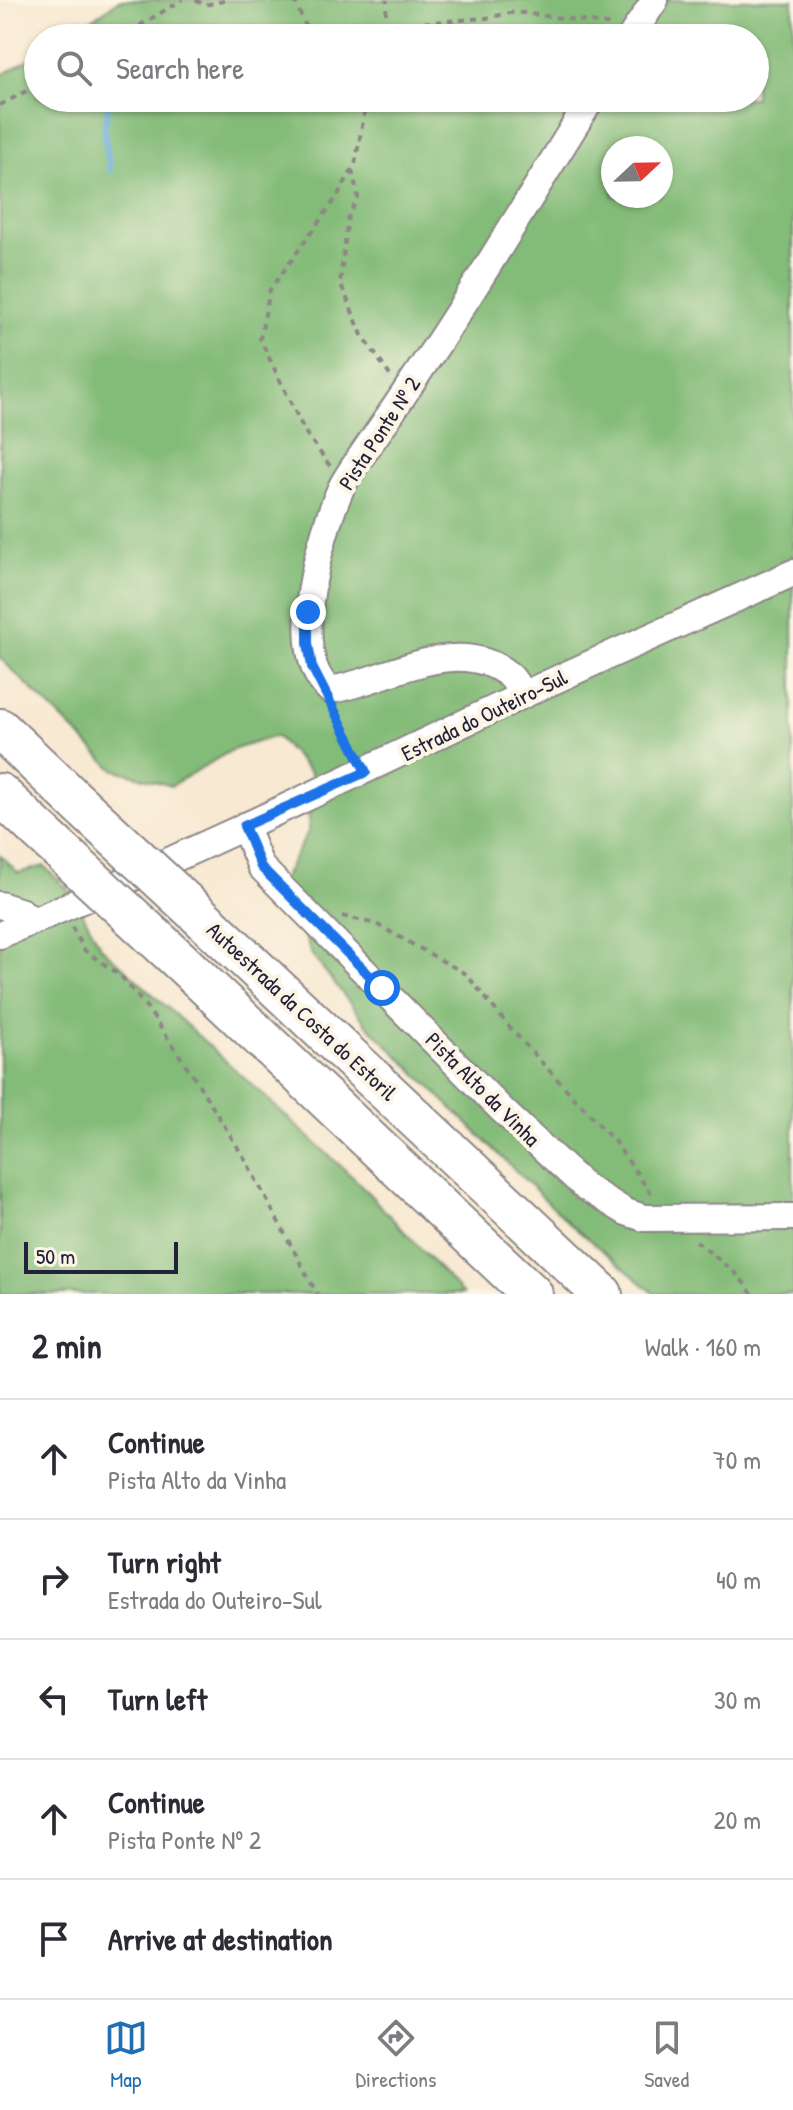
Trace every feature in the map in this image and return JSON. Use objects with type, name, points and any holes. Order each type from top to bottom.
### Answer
[{"type":"highway","name":"Autoestrada da Costa do Estoril","points":[[0,729],[602,1294]]},
{"type":"highway","points":[[0,794],[179,960],[506,1278],[532,1294]]},
{"type":"street","points":[[639,24],[655,0]]},
{"type":"street","name":"Pista Ponte Nº 2","points":[[322,684],[312,667],[308,612],[326,524],[343,484],[403,396],[583,112]]},
{"type":"street","name":"Estrada do Outeiro-Sul","points":[[0,935],[366,772],[523,695],[793,573]]},
{"type":"street","points":[[322,684],[330,690],[340,689],[437,659],[466,660],[485,663],[510,676],[523,695]]},
{"type":"street","name":"Pista Alto da Vinha","points":[[244,826],[261,867],[503,1111],[585,1187],[626,1212],[644,1218],[793,1217]]},
{"type":"street","points":[[0,905],[22,912],[33,921]]},
{"type":"path","points":[[142,24],[182,0]]},
{"type":"path","points":[[196,0],[204,5],[229,0]]},
{"type":"path","points":[[281,0],[295,1],[305,24]]},
{"type":"path","points":[[385,24],[387,0]]},
{"type":"path","points":[[417,24],[486,18],[515,12],[582,24]]},
{"type":"path","points":[[0,105],[24,92]]},
{"type":"path","points":[[343,484],[305,432],[260,339],[270,290],[336,198],[352,170],[364,112]]},
{"type":"path","points":[[352,170],[358,197],[348,218],[340,282],[362,335],[403,396]]},
{"type":"path","points":[[322,684],[366,772]]},
{"type":"path","points":[[300,907],[376,924],[466,974],[511,1029],[615,1142],[669,1220],[739,1276],[752,1294]]},
{"type":"path","points":[[72,927],[84,950],[120,975],[148,1009],[194,1077],[246,1161],[317,1294]]},
{"type":"green space","points":[[119,0],[793,0],[793,1294],[655,1294],[570,1224],[368,1026],[312,955],[282,880],[308,832],[311,773],[276,736],[232,750],[171,786],[113,769],[0,658],[0,76],[24,62],[24,112],[769,112],[769,24],[86,24]]},
{"type":"green space","points":[[0,855],[18,873],[44,866],[72,893],[101,947],[357,1181],[463,1294],[0,1294]]},
{"type":"waterway","points":[[107,112],[104,132],[110,170]]},
{"type":"route","points":[[308,612],[312,667],[366,772],[244,826],[261,867],[382,988]]}]
